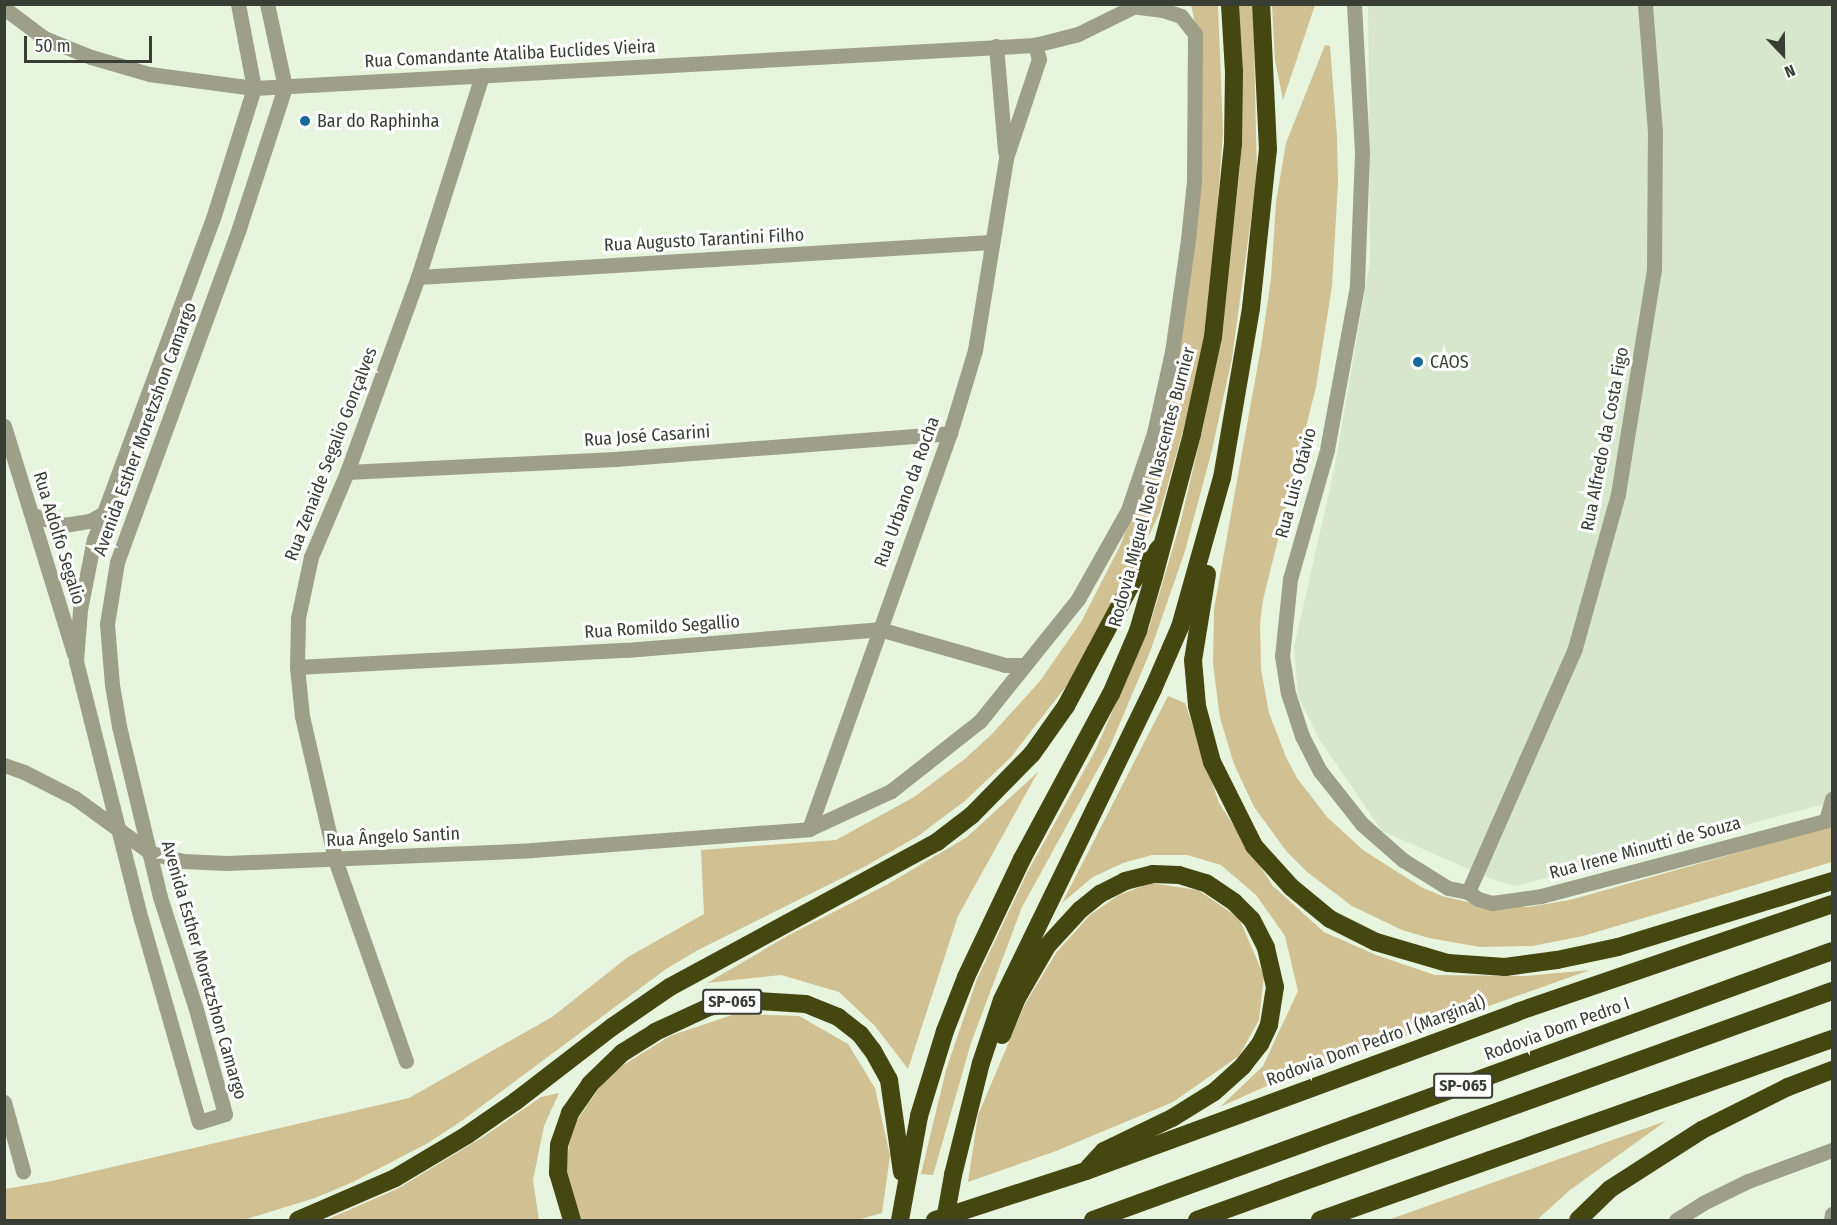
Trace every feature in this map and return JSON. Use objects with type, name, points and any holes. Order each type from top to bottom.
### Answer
[{"type":"highway","name":"Rodovia Miguel Noel Nascentes Burnier","points":[[900,1221],[919,1116],[945,1031],[966,977],[1022,859],[1048,816],[1111,694],[1138,631],[1163,542],[1192,434],[1214,328],[1233,144],[1234,72],[1230,4]]},
{"type":"highway","points":[[1261,4],[1268,150],[1251,308],[1193,660],[1197,706],[1212,762],[1254,846],[1291,886],[1330,919],[1376,942],[1448,963],[1505,967],[1618,947],[1833,881]]},
{"type":"highway","points":[[945,1221],[963,1128],[1002,1000],[1153,689],[1180,627],[1222,478]]},
{"type":"highway","points":[[298,1221],[395,1179],[496,1114],[670,987],[937,842],[963,822],[1001,788],[1032,754],[1066,706],[1133,581],[1163,542]]},
{"type":"highway","points":[[963,1128],[1017,998],[1047,946],[1080,910],[1100,894],[1125,881],[1153,874],[1179,875],[1206,883],[1234,902],[1252,920],[1266,948],[1275,987],[1269,1025],[1260,1044],[1243,1066],[1214,1092],[1172,1118],[1104,1151],[1086,1171]]},
{"type":"highway","name":"Rodovia Dom Pedro I (Marginal)","points":[[935,1221],[1086,1171],[1506,1016],[1833,904]]},
{"type":"highway","name":"Rodovia Dom Pedro I","points":[[1092,1221],[1833,951]]},
{"type":"highway","name":"SP-065","points":[[1197,1221],[1833,991]]},
{"type":"highway","name":"SP-065","points":[[572,1221],[558,1173],[560,1145],[570,1113],[590,1084],[622,1053],[655,1032],[709,1007],[744,1000],[806,1004],[838,1017],[860,1034],[873,1051],[888,1080],[902,1165],[903,1200]]},
{"type":"highway","points":[[1320,1221],[1833,1039]]},
{"type":"highway","points":[[1578,1221],[1610,1189],[1702,1130],[1788,1087],[1833,1070]]},
{"type":"street","name":"Avenida Esther Moretzshon Camargo","points":[[238,4],[254,88],[213,219],[102,514],[87,570],[76,662],[141,919],[199,1122],[225,1114],[195,1006],[160,897],[112,685],[108,624],[117,562],[239,228],[285,87]]},
{"type":"street","points":[[267,4],[285,87]]},
{"type":"street","name":"Rua Luis Otávio","points":[[1354,4],[1362,153],[1357,286],[1327,450],[1290,579],[1282,656],[1288,693],[1302,736],[1320,771],[1362,824],[1403,860],[1448,888],[1468,892]]},
{"type":"street","name":"Rua Alfredo da Costa Figo","points":[[1468,892],[1575,648],[1618,494],[1654,270],[1655,132],[1645,4]]},
{"type":"street","name":"Rua Comandante Ataliba Euclides Vieira","points":[[4,8],[44,38],[91,57],[149,74],[254,88],[1035,45],[1078,34],[1138,6]]},
{"type":"street","points":[[809,829],[891,791],[980,721],[1078,599],[1128,510],[1154,433],[1172,352],[1194,181],[1195,34],[1181,16],[1138,6]]},
{"type":"street","name":"Rua Urbano da Rocha","points":[[809,829],[950,433],[975,350],[1005,158],[1039,59],[1035,45]]},
{"type":"street","name":"Rua Urbano da Rocha","points":[[996,46],[1005,158]]},
{"type":"street","name":"Rua Zenaide Segalio Gonçalves","points":[[406,1060],[335,859],[302,716],[297,667],[298,618],[310,557],[346,472],[418,277],[482,75]]},
{"type":"street","name":"Rua Augusto Tarantini Filho","points":[[418,277],[991,242]]},
{"type":"street","name":"Rua Adolfo Segalio","points":[[4,426],[76,662]]},
{"type":"street","name":"Rua José Casarini","points":[[346,472],[615,459],[950,433]]},
{"type":"street","points":[[32,515],[64,525],[90,521],[102,514]]},
{"type":"street","name":"Rua Romildo Segallio","points":[[297,667],[626,650],[879,629],[1005,665],[1025,665]]},
{"type":"street","name":"Rua Ângelo Santin","points":[[4,765],[24,772],[75,798],[150,853],[183,861],[227,863],[532,850],[809,829]]},
{"type":"street","points":[[1829,820],[1833,799]]},
{"type":"street","name":"Rua Irene Minutti de Souza","points":[[1468,892],[1478,899],[1492,903],[1541,896],[1829,820]]},
{"type":"street","points":[[4,1102],[22,1171]]},
{"type":"street","points":[[1676,1221],[1703,1203],[1748,1181],[1833,1150]]},
{"type":"street","points":[[1831,1221],[1833,1214]]},
{"type":"shaded area","points":[[1191,5],[1218,5],[1223,132],[1210,306],[1194,393],[1160,512],[1142,550],[1071,680],[1011,757],[966,800],[918,836],[866,866],[698,950],[666,969],[463,1120],[428,1143],[353,1182],[315,1198],[243,1220],[5,1220],[5,1189],[52,1181],[409,1098],[552,1017],[628,957],[704,914],[701,850],[836,840],[914,797],[966,758],[992,734],[1040,681],[1081,622],[1120,546],[1156,451],[1176,367],[1199,41]]},
{"type":"shaded area","points":[[1238,5],[1253,5],[1257,175],[1232,358],[1212,450],[1185,551],[1150,652],[1109,749],[1022,907],[971,1043],[933,1175],[921,1174],[946,1070],[977,979],[1028,871],[1095,751],[1149,628],[1180,524],[1204,423],[1230,256],[1240,168],[1242,55]]},
{"type":"shaded area","points":[[1272,5],[1315,5],[1283,100],[1275,60]]},
{"type":"shaded area","points":[[1368,5],[1832,5],[1832,802],[1516,886],[1491,879],[1382,831],[1319,739],[1298,696],[1294,647],[1334,471],[1370,261]]},
{"type":"shaded area","points":[[1325,45],[1330,46],[1337,137],[1338,183],[1332,286],[1316,387],[1263,600],[1260,623],[1261,669],[1269,713],[1297,778],[1327,817],[1363,850],[1421,887],[1442,896],[1485,906],[1528,907],[1570,900],[1832,826],[1832,862],[1583,936],[1532,946],[1480,947],[1429,938],[1402,930],[1352,906],[1307,872],[1287,852],[1254,807],[1234,764],[1220,718],[1213,664],[1214,609],[1261,347],[1271,279],[1276,202],[1286,143]]},
{"type":"shaded area","points":[[1168,696],[1185,703],[1219,803],[1273,886],[1324,932],[1376,955],[1435,975],[1525,976],[1590,970],[1280,1080],[1220,1107],[1263,1066],[1298,991],[1285,936],[1256,895],[1221,865],[1187,855],[1152,855],[1123,863],[1093,877],[1062,903]]},
{"type":"shaded area","points":[[1038,772],[958,916],[908,1069],[875,1026],[839,992],[781,975],[707,983],[789,935],[888,884],[967,837]]},
{"type":"shaded area","points":[[1151,883],[1198,890],[1239,918],[1264,976],[1259,1020],[1239,1056],[1173,1102],[1056,1151],[968,1182],[978,1115],[1025,1004],[1056,953],[1090,915],[1119,895]]},
{"type":"shaded area","points":[[735,1014],[799,1016],[848,1044],[875,1088],[890,1156],[882,1213],[857,1220],[582,1220],[565,1177],[571,1129],[609,1074],[670,1036]]},
{"type":"shaded area","points":[[559,1093],[544,1126],[533,1180],[539,1220],[326,1220],[397,1189],[483,1137],[541,1097]]},
{"type":"shaded area","points":[[1666,1121],[1570,1190],[1537,1220],[1388,1220]]},
{"type":"place","name":"Bar do Raphinha","points":[[305,121]]},
{"type":"place","name":"CAOS","points":[[1418,362]]}]
